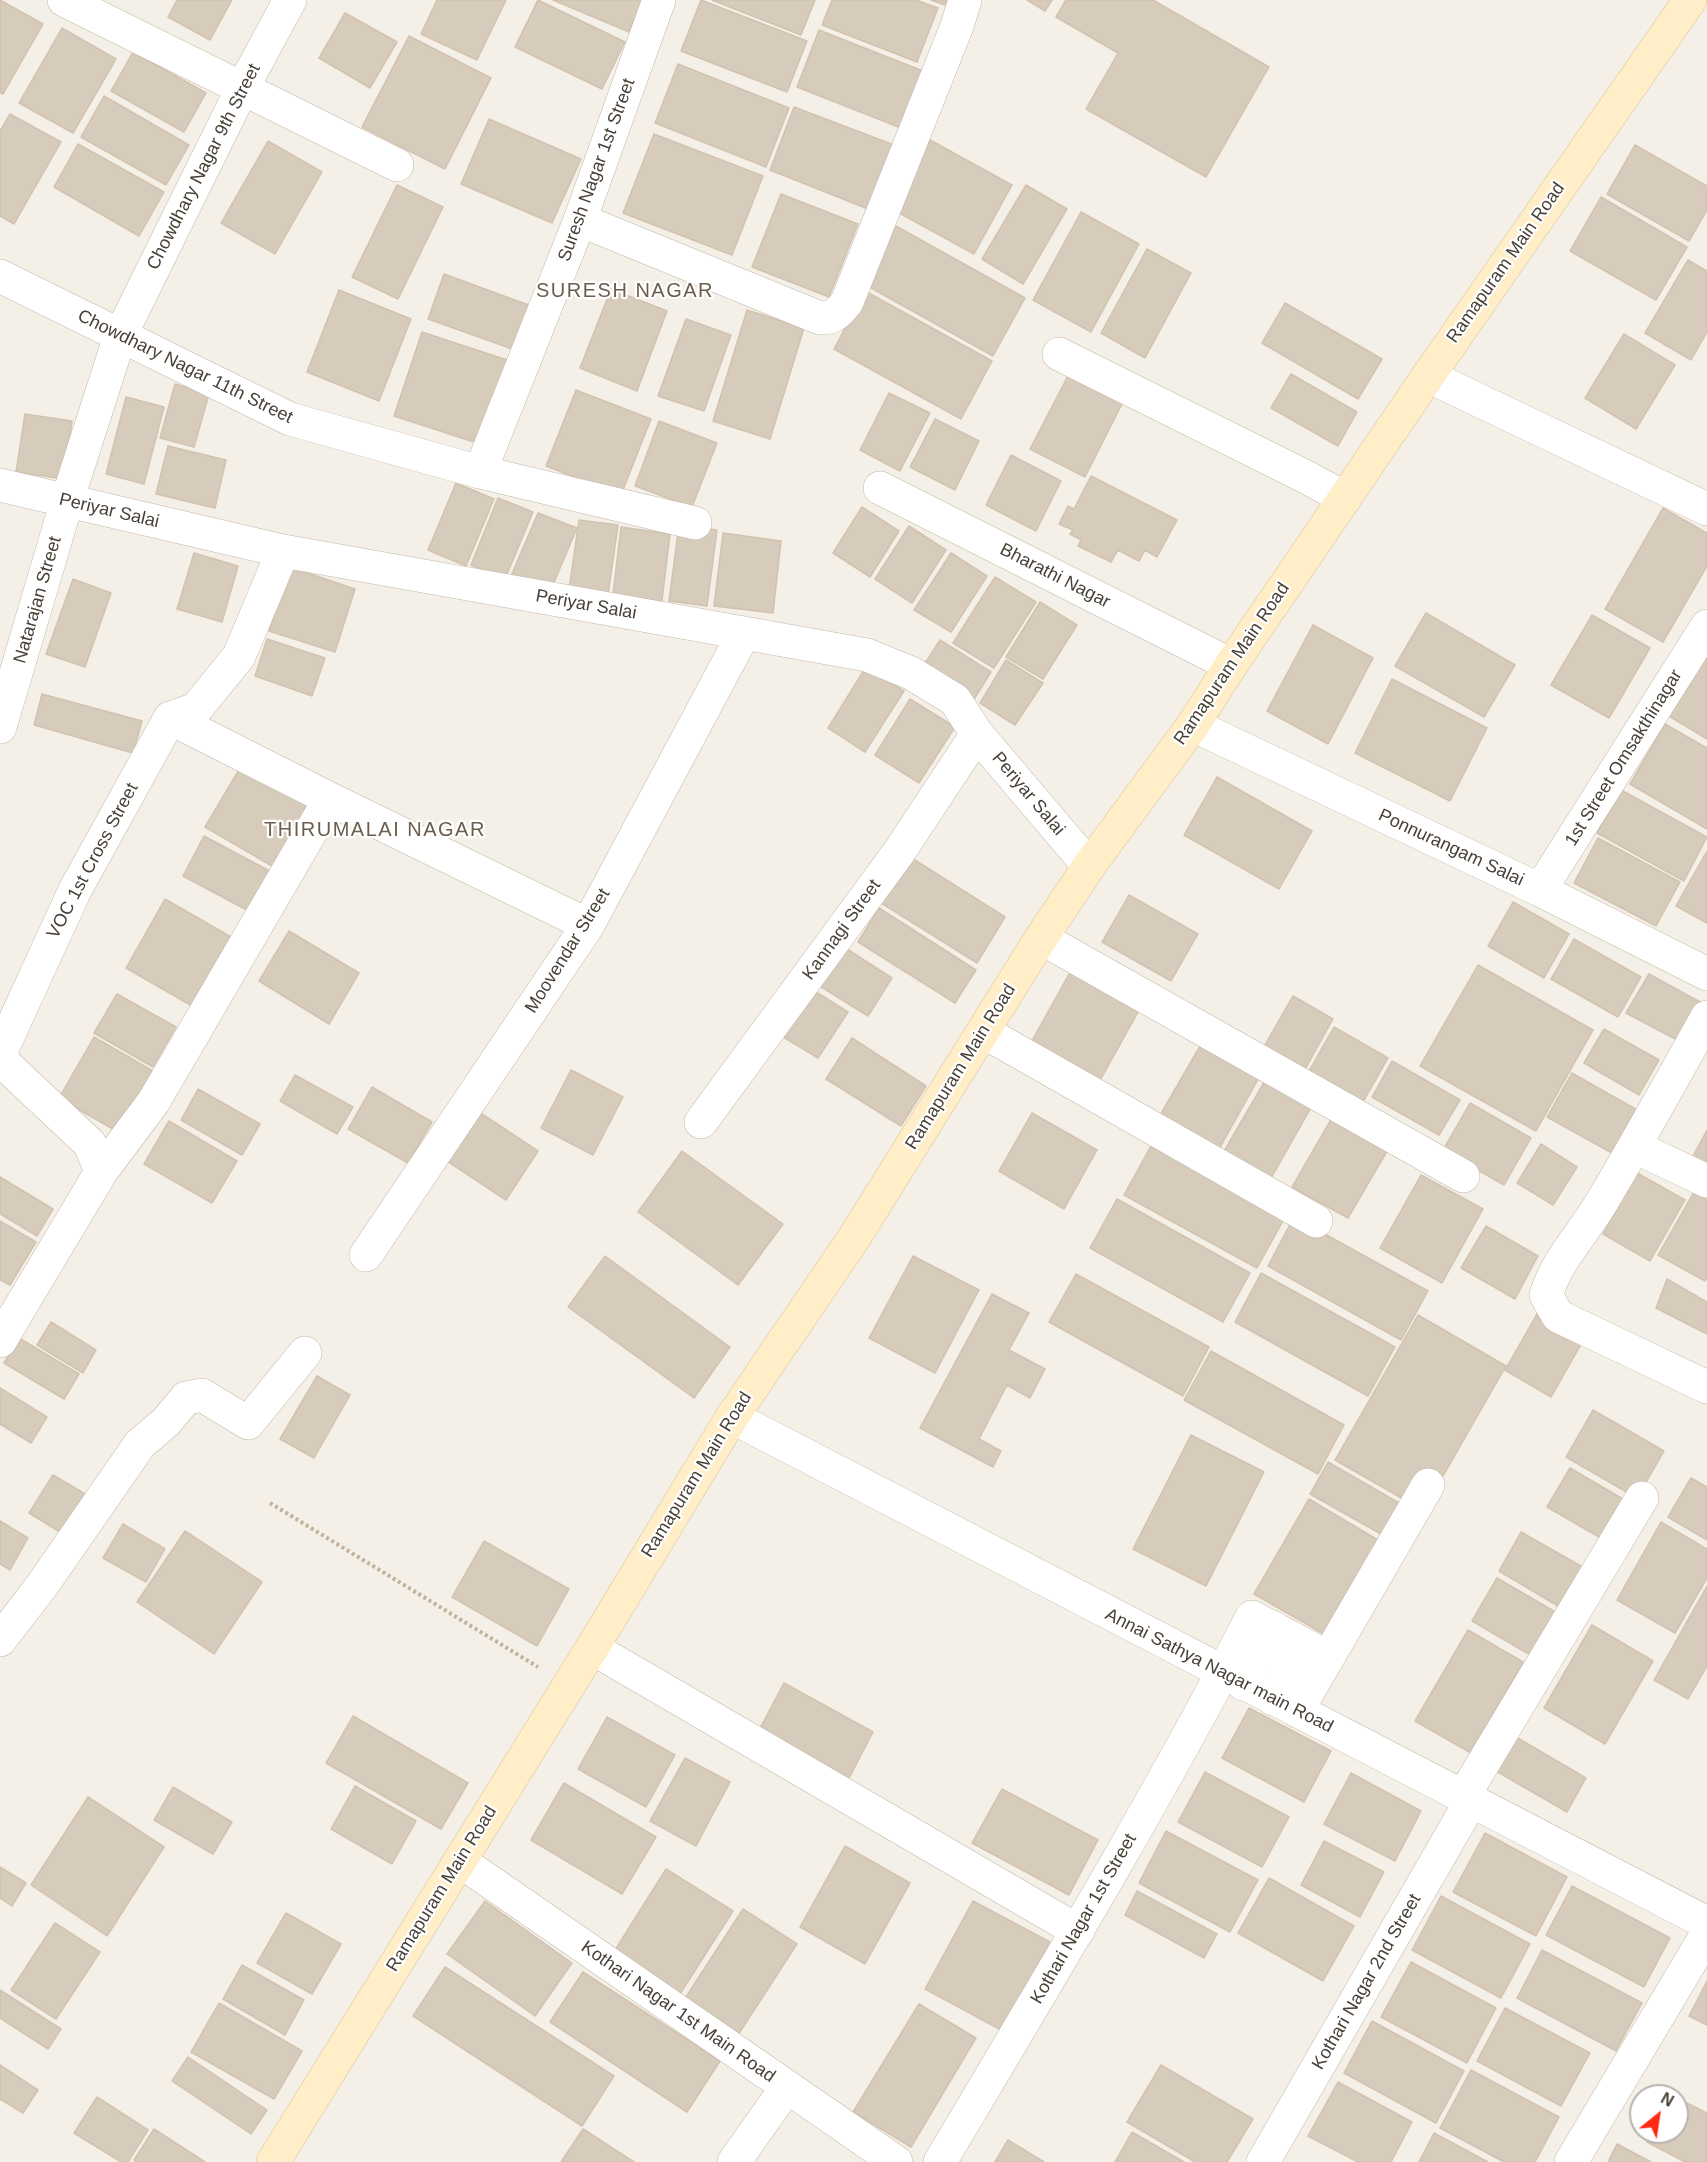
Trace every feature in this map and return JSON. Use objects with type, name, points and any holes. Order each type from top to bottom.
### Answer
[{"type":"main road","name":"Ramapuram Main Road","points":[[273,2162],[569,1686],[732,1417],[854,1238],[1041,938],[1089,866],[1193,725],[1231,665],[1428,376],[1690,0]]},
{"type":"street","points":[[64,0],[397,165]]},
{"type":"street","name":"Chowdhary Nagar 9th Street","points":[[120,336],[243,87],[290,0]]},
{"type":"street","name":"Suresh Nagar 1st Street","points":[[480,472],[580,220],[659,0]]},
{"type":"street","points":[[580,220],[820,318],[828,318],[837,314],[848,302],[957,26],[965,0]]},
{"type":"street","name":"Chowdhary Nagar 11th Street","points":[[0,276],[290,419],[480,472],[695,523]]},
{"type":"street","name":"Natarajan Street","points":[[0,727],[67,501],[120,336]]},
{"type":"street","points":[[1059,354],[1345,498]]},
{"type":"street","points":[[1428,376],[1707,509]]},
{"type":"street","name":"Periyar Salai","points":[[0,485],[283,551],[867,655],[910,673],[955,700],[977,734],[1089,866]]},
{"type":"street","name":"Bharathi Nagar","points":[[879,488],[1231,665]]},
{"type":"street","points":[[170,718],[196,709],[239,656],[283,551]]},
{"type":"street","name":"1st Street Omsakthinagar","points":[[1540,890],[1707,626]]},
{"type":"street","name":"Moovendar Street","points":[[366,1255],[588,925],[744,633]]},
{"type":"street","points":[[170,718],[588,925]]},
{"type":"street","name":"VOC 1st Cross Street","points":[[101,1172],[90,1144],[7,1066],[2,1056],[2,1049],[75,890],[170,718]]},
{"type":"street","name":"Ponnurangam Salai","points":[[1193,725],[1540,890],[1707,974]]},
{"type":"street","name":"Kannagi Street","points":[[701,1122],[900,852],[977,734]]},
{"type":"street","points":[[0,1341],[101,1172],[154,1101],[330,799]]},
{"type":"street","points":[[1041,938],[1463,1176]]},
{"type":"street","points":[[1707,1017],[1596,1212],[1552,1275],[1546,1295],[1558,1316],[1707,1387]]},
{"type":"street","points":[[984,1032],[1316,1221]]},
{"type":"street","points":[[1635,1147],[1707,1181]]},
{"type":"street","points":[[0,1640],[43,1584],[140,1444],[166,1422],[186,1398],[202,1395],[248,1423],[305,1353]]},
{"type":"street","name":"Annai Sathya Nagar main Road","points":[[732,1417],[1707,1923]]},
{"type":"street","points":[[1285,1705],[1301,1643],[1428,1485]]},
{"type":"street","name":"Kothari Nagar 2nd Street","points":[[1263,2162],[1467,1799],[1642,1498]]},
{"type":"street","name":"Kothari Nagar 1st Street","points":[[940,2162],[1233,1678],[1301,1643]]},
{"type":"street","points":[[592,1648],[1078,1931]]},
{"type":"street","name":"Kothari Nagar 1st Main Road","points":[[460,1861],[896,2162]]},
{"type":"street","points":[[1571,2162],[1707,1934]]},
{"type":"street","points":[[734,2162],[787,2087]]},
{"type":"path","points":[[270,1503],[569,1686]]},
{"type":"building","points":[[0,0],[43,24],[3,94],[0,93]]},
{"type":"building","points":[[177,0],[232,0],[210,40],[168,17]]},
{"type":"building","points":[[437,0],[506,0],[477,60],[421,34]]},
{"type":"building","points":[[538,0],[625,42],[602,89],[515,47]]},
{"type":"building","points":[[553,0],[643,0],[629,32]]},
{"type":"building","points":[[701,0],[807,41],[787,92],[681,51]]},
{"type":"building","points":[[712,0],[815,0],[801,35]]},
{"type":"building","points":[[832,0],[916,0],[938,8],[917,62],[822,25]]},
{"type":"building","points":[[931,0],[947,0],[945,5]]},
{"type":"building","points":[[1027,0],[1052,0],[1045,11]]},
{"type":"building","points":[[1066,0],[1153,0],[1269,67],[1206,177],[1086,109],[1118,53],[1056,17]]},
{"type":"building","points":[[345,13],[397,42],[370,88],[319,58]]},
{"type":"building","points":[[62,28],[116,59],[73,133],[19,103]]},
{"type":"building","points":[[819,30],[923,71],[901,128],[797,87]]},
{"type":"building","points":[[409,36],[491,78],[445,169],[362,127]]},
{"type":"building","points":[[133,52],[206,93],[184,132],[111,91]]},
{"type":"building","points":[[678,64],[789,108],[766,167],[655,123]]},
{"type":"building","points":[[104,96],[189,145],[166,185],[81,137]]},
{"type":"building","points":[[794,107],[894,145],[868,209],[770,170]]},
{"type":"building","points":[[10,114],[61,142],[14,224],[0,216],[0,131]]},
{"type":"building","points":[[489,119],[581,159],[552,223],[461,184]]},
{"type":"building","points":[[654,134],[763,176],[732,255],[623,213]]},
{"type":"building","points":[[930,140],[1012,185],[974,254],[892,209]]},
{"type":"building","points":[[268,141],[322,172],[275,254],[221,223]]},
{"type":"building","points":[[78,144],[164,192],[139,236],[54,187]]},
{"type":"building","points":[[1635,145],[1707,186],[1707,210],[1689,241],[1607,194]]},
{"type":"building","points":[[397,185],[443,207],[398,299],[352,277]]},
{"type":"building","points":[[1026,185],[1067,209],[1023,284],[982,259]]},
{"type":"building","points":[[781,194],[858,224],[829,297],[752,267]]},
{"type":"building","points":[[1601,197],[1687,247],[1656,300],[1570,251]]},
{"type":"building","points":[[1081,212],[1139,244],[1091,332],[1033,300]]},
{"type":"building","points":[[896,226],[1025,298],[993,356],[864,284]]},
{"type":"building","points":[[1147,249],[1191,273],[1145,358],[1101,333]]},
{"type":"building","points":[[1688,260],[1707,271],[1707,332],[1691,360],[1645,333]]},
{"type":"building","points":[[444,274],[534,307],[518,351],[428,319]]},
{"type":"building","points":[[611,289],[667,311],[637,391],[580,368]]},
{"type":"building","points":[[339,290],[411,319],[379,401],[307,372]]},
{"type":"building","points":[[865,291],[992,361],[961,419],[834,349]]},
{"type":"building","points":[[1285,303],[1382,359],[1358,399],[1262,343]]},
{"type":"building","points":[[747,310],[804,328],[770,439],[713,421]]},
{"type":"building","points":[[686,319],[731,335],[704,411],[658,396]]},
{"type":"building","points":[[422,332],[507,360],[480,444],[394,416]]},
{"type":"building","points":[[1624,334],[1675,365],[1636,429],[1585,398]]},
{"type":"building","points":[[1069,374],[1123,402],[1085,477],[1030,449]]},
{"type":"building","points":[[1291,374],[1357,412],[1338,446],[1271,408]]},
{"type":"building","points":[[175,384],[209,394],[194,447],[160,438]]},
{"type":"building","points":[[576,390],[651,419],[621,495],[546,466]]},
{"type":"building","points":[[889,393],[930,413],[900,471],[860,450]]},
{"type":"building","points":[[126,397],[164,407],[144,484],[106,474]]},
{"type":"building","points":[[25,414],[72,421],[64,479],[16,472]]},
{"type":"building","points":[[935,419],[979,441],[955,490],[910,467]]},
{"type":"building","points":[[659,421],[717,443],[692,507],[635,486]]},
{"type":"building","points":[[168,446],[226,460],[215,508],[156,494]]},
{"type":"building","points":[[1011,455],[1061,481],[1036,531],[986,505]]},
{"type":"building","points":[[1091,476],[1177,520],[1157,557],[1145,550],[1139,561],[1118,550],[1111,562],[1078,546],[1081,540],[1070,534],[1073,530],[1059,524],[1068,506],[1074,509]]},
{"type":"building","points":[[456,483],[494,499],[466,566],[428,550]]},
{"type":"building","points":[[498,498],[533,512],[505,579],[471,565]]},
{"type":"building","points":[[862,507],[899,531],[870,577],[833,553]]},
{"type":"building","points":[[1663,508],[1707,533],[1707,566],[1663,642],[1605,609]]},
{"type":"building","points":[[538,513],[577,528],[550,592],[511,576]]},
{"type":"building","points":[[579,520],[618,525],[607,602],[568,596]]},
{"type":"building","points":[[679,525],[717,530],[707,606],[669,601]]},
{"type":"building","points":[[909,526],[946,550],[912,603],[875,579]]},
{"type":"building","points":[[621,527],[670,534],[661,609],[612,603]]},
{"type":"building","points":[[723,533],[781,541],[773,613],[714,606]]},
{"type":"building","points":[[194,553],[238,566],[222,622],[177,609]]},
{"type":"building","points":[[951,553],[987,576],[951,632],[914,610]]},
{"type":"building","points":[[290,567],[355,589],[335,652],[269,631]]},
{"type":"building","points":[[995,577],[1036,602],[994,668],[953,643]]},
{"type":"building","points":[[73,579],[111,593],[85,667],[46,654]]},
{"type":"building","points":[[1040,602],[1077,625],[1043,679],[1006,657]]},
{"type":"building","points":[[1426,613],[1515,665],[1484,717],[1395,666]]},
{"type":"building","points":[[1592,615],[1650,648],[1609,718],[1551,685]]},
{"type":"building","points":[[1313,625],[1373,658],[1328,744],[1267,711]]},
{"type":"building","points":[[267,639],[325,658],[312,696],[255,676]]},
{"type":"building","points":[[940,640],[991,672],[973,701],[922,668]]},
{"type":"building","points":[[1707,657],[1707,739],[1669,716]]},
{"type":"building","points":[[1006,660],[1043,683],[1015,725],[980,703]]},
{"type":"building","points":[[866,667],[904,691],[865,752],[828,728]]},
{"type":"building","points":[[1392,679],[1487,728],[1450,801],[1355,753]]},
{"type":"building","points":[[42,694],[142,721],[133,753],[34,725]]},
{"type":"building","points":[[910,699],[955,727],[919,783],[875,755]]},
{"type":"building","points":[[1665,724],[1707,748],[1707,829],[1630,784]]},
{"type":"building","points":[[243,763],[316,805],[279,870],[205,827]]},
{"type":"building","points":[[1217,777],[1312,831],[1279,889],[1184,835]]},
{"type":"building","points":[[1621,790],[1707,837],[1684,881],[1597,833]]},
{"type":"building","points":[[204,836],[279,876],[258,916],[183,876]]},
{"type":"building","points":[[1598,838],[1680,882],[1656,926],[1574,883]]},
{"type":"building","points":[[1707,851],[1707,923],[1676,906]]},
{"type":"building","points":[[907,855],[1005,917],[977,963],[878,901]]},
{"type":"building","points":[[1129,895],[1198,934],[1171,981],[1102,942]]},
{"type":"building","points":[[165,899],[238,941],[199,1010],[126,968]]},
{"type":"building","points":[[1513,902],[1569,934],[1544,978],[1488,946]]},
{"type":"building","points":[[879,908],[976,970],[955,1003],[858,942]]},
{"type":"building","points":[[289,931],[359,973],[329,1024],[259,981]]},
{"type":"building","points":[[1574,939],[1641,977],[1618,1017],[1551,979]]},
{"type":"building","points":[[839,944],[892,978],[868,1016],[815,983]]},
{"type":"building","points":[[1478,965],[1593,1030],[1536,1131],[1420,1066]]},
{"type":"building","points":[[1073,967],[1142,1005],[1098,1084],[1029,1046]]},
{"type":"building","points":[[1649,974],[1700,1002],[1681,1042],[1626,1013]]},
{"type":"building","points":[[805,985],[848,1012],[818,1058],[775,1032]]},
{"type":"building","points":[[117,994],[176,1027],[153,1067],[94,1033]]},
{"type":"building","points":[[1293,996],[1333,1019],[1303,1073],[1262,1050]]},
{"type":"building","points":[[1334,1027],[1388,1058],[1363,1102],[1309,1071]]},
{"type":"building","points":[[1604,1029],[1659,1060],[1639,1095],[1584,1063]]},
{"type":"building","points":[[94,1037],[153,1071],[118,1132],[59,1098]]},
{"type":"building","points":[[852,1038],[926,1086],[901,1126],[826,1079]]},
{"type":"building","points":[[1203,1041],[1261,1074],[1218,1151],[1159,1117]]},
{"type":"building","points":[[1392,1061],[1460,1100],[1439,1135],[1372,1097]]},
{"type":"building","points":[[571,1070],[623,1097],[593,1155],[541,1128]]},
{"type":"building","points":[[1572,1073],[1637,1110],[1612,1153],[1547,1117]]},
{"type":"building","points":[[295,1075],[353,1107],[337,1134],[280,1101]]},
{"type":"building","points":[[1266,1079],[1312,1106],[1270,1180],[1223,1153]]},
{"type":"building","points":[[372,1087],[432,1122],[408,1163],[348,1129]]},
{"type":"building","points":[[198,1089],[260,1124],[242,1155],[181,1120]]},
{"type":"building","points":[[1470,1103],[1531,1138],[1504,1185],[1443,1150]]},
{"type":"building","points":[[473,1108],[538,1151],[506,1200],[441,1157]]},
{"type":"building","points":[[1032,1113],[1097,1150],[1064,1209],[999,1171]]},
{"type":"building","points":[[1334,1114],[1390,1146],[1348,1218],[1292,1187]]},
{"type":"building","points":[[169,1121],[237,1161],[212,1203],[144,1164]]},
{"type":"building","points":[[1707,1130],[1707,1166],[1692,1158]]},
{"type":"building","points":[[1541,1144],[1577,1167],[1553,1205],[1517,1183]]},
{"type":"building","points":[[1151,1146],[1284,1219],[1257,1268],[1124,1195]]},
{"type":"building","points":[[682,1151],[783,1224],[738,1285],[638,1212]]},
{"type":"building","points":[[1637,1173],[1685,1200],[1650,1261],[1603,1234]]},
{"type":"building","points":[[1421,1175],[1483,1209],[1442,1283],[1380,1248]]},
{"type":"building","points":[[0,1177],[53,1209],[37,1236],[0,1214]]},
{"type":"building","points":[[1694,1192],[1707,1200],[1707,1277],[1705,1281],[1658,1255]]},
{"type":"building","points":[[1117,1199],[1250,1273],[1223,1322],[1090,1248]]},
{"type":"building","points":[[1294,1217],[1428,1291],[1401,1340],[1268,1266]]},
{"type":"building","points":[[0,1221],[36,1242],[10,1285],[0,1280]]},
{"type":"building","points":[[1486,1226],[1538,1256],[1515,1299],[1461,1268]]},
{"type":"building","points":[[605,1256],[730,1347],[694,1398],[568,1307]]},
{"type":"building","points":[[913,1256],[979,1290],[935,1373],[869,1338]]},
{"type":"building","points":[[1261,1273],[1395,1347],[1368,1396],[1235,1322]]},
{"type":"building","points":[[1076,1274],[1209,1347],[1183,1396],[1049,1322]]},
{"type":"building","points":[[1667,1279],[1707,1302],[1707,1334],[1656,1308]]},
{"type":"building","points":[[992,1294],[1029,1313],[1009,1350],[1045,1369],[1030,1398],[1007,1385],[979,1439],[1001,1451],[993,1467],[920,1428]]},
{"type":"building","points":[[1537,1314],[1583,1341],[1551,1397],[1505,1370]]},
{"type":"building","points":[[1418,1315],[1506,1366],[1439,1483],[1412,1504],[1335,1460]]},
{"type":"building","points":[[51,1322],[96,1350],[83,1373],[37,1345]]},
{"type":"building","points":[[19,1338],[79,1374],[64,1399],[4,1363]]},
{"type":"building","points":[[1211,1351],[1344,1425],[1318,1474],[1184,1400]]},
{"type":"building","points":[[317,1376],[350,1395],[314,1458],[280,1439]]},
{"type":"building","points":[[0,1388],[47,1417],[31,1443],[0,1424]]},
{"type":"building","points":[[1593,1410],[1664,1451],[1637,1498],[1566,1457]]},
{"type":"building","points":[[1191,1435],[1264,1472],[1206,1586],[1133,1549]]},
{"type":"building","points":[[1328,1462],[1406,1507],[1388,1538],[1310,1494]]},
{"type":"building","points":[[1570,1468],[1628,1502],[1606,1541],[1547,1507]]},
{"type":"building","points":[[53,1475],[92,1498],[68,1537],[29,1513]]},
{"type":"building","points":[[1691,1478],[1707,1487],[1707,1540],[1668,1517]]},
{"type":"building","points":[[1309,1499],[1383,1543],[1329,1637],[1254,1594]]},
{"type":"building","points":[[0,1521],[28,1538],[10,1570],[0,1564]]},
{"type":"building","points":[[1661,1522],[1707,1549],[1707,1578],[1675,1633],[1617,1600]]},
{"type":"building","points":[[123,1524],[165,1549],[146,1582],[103,1558]]},
{"type":"building","points":[[185,1531],[262,1582],[214,1654],[137,1602]]},
{"type":"building","points":[[1521,1532],[1586,1569],[1563,1609],[1499,1571]]},
{"type":"building","points":[[484,1541],[569,1589],[537,1646],[452,1597]]},
{"type":"building","points":[[1497,1578],[1564,1617],[1539,1660],[1472,1621]]},
{"type":"building","points":[[1707,1586],[1707,1666],[1688,1699],[1654,1680]]},
{"type":"building","points":[[1592,1625],[1653,1661],[1605,1744],[1544,1708]]},
{"type":"building","points":[[1468,1630],[1523,1662],[1471,1753],[1415,1721]]},
{"type":"building","points":[[784,1683],[873,1732],[848,1780],[758,1732]]},
{"type":"building","points":[[1249,1708],[1331,1751],[1304,1802],[1222,1758]]},
{"type":"building","points":[[353,1716],[468,1783],[441,1829],[326,1763]]},
{"type":"building","points":[[607,1717],[675,1755],[646,1807],[578,1769]]},
{"type":"building","points":[[1516,1737],[1586,1778],[1567,1812],[1496,1771]]},
{"type":"building","points":[[685,1758],[730,1782],[696,1846],[650,1821]]},
{"type":"building","points":[[1205,1772],[1289,1817],[1262,1867],[1178,1822]]},
{"type":"building","points":[[1351,1773],[1421,1811],[1395,1861],[1324,1824]]},
{"type":"building","points":[[564,1783],[656,1837],[622,1894],[531,1840]]},
{"type":"building","points":[[355,1786],[416,1821],[392,1864],[331,1829]]},
{"type":"building","points":[[173,1787],[232,1822],[213,1854],[154,1820]]},
{"type":"building","points":[[1002,1789],[1098,1840],[1069,1895],[972,1843]]},
{"type":"building","points":[[88,1797],[164,1847],[107,1936],[31,1885]]},
{"type":"building","points":[[1166,1831],[1258,1880],[1230,1932],[1139,1883]]},
{"type":"building","points":[[1485,1833],[1567,1877],[1536,1936],[1453,1892]]},
{"type":"building","points":[[1324,1841],[1384,1872],[1360,1917],[1301,1885]]},
{"type":"building","points":[[845,1846],[910,1883],[865,1964],[800,1927]]},
{"type":"building","points":[[0,1867],[26,1883],[12,1906],[0,1898]]},
{"type":"building","points":[[666,1869],[733,1911],[678,1997],[612,1955]]},
{"type":"building","points":[[1269,1878],[1354,1926],[1323,1981],[1238,1933]]},
{"type":"building","points":[[1572,1886],[1670,1938],[1644,1987],[1546,1935]]},
{"type":"building","points":[[1137,1891],[1217,1934],[1204,1958],[1125,1915]]},
{"type":"building","points":[[1441,1896],[1530,1944],[1501,1998],[1412,1950]]},
{"type":"building","points":[[485,1901],[572,1963],[535,2016],[447,1954]]},
{"type":"building","points":[[973,1901],[1050,1942],[1003,2031],[925,1989]]},
{"type":"building","points":[[743,1909],[797,1944],[736,2038],[682,2003]]},
{"type":"building","points":[[286,1913],[341,1944],[312,1994],[257,1963]]},
{"type":"building","points":[[55,1923],[100,1952],[56,2019],[11,1990]]},
{"type":"building","points":[[1542,1950],[1642,2003],[1616,2051],[1517,1998]]},
{"type":"building","points":[[1411,1962],[1496,2008],[1467,2063],[1381,2017]]},
{"type":"building","points":[[242,1965],[304,2000],[285,2035],[223,1999]]},
{"type":"building","points":[[445,1967],[614,2076],[582,2126],[413,2016]]},
{"type":"building","points":[[583,1972],[720,2061],[687,2112],[550,2022]]},
{"type":"building","points":[[1707,1981],[1707,2025],[1689,2016]]},
{"type":"building","points":[[0,1990],[61,2029],[48,2049],[0,2018]]},
{"type":"building","points":[[219,2003],[302,2051],[274,2099],[191,2052]]},
{"type":"building","points":[[919,2004],[976,2038],[911,2147],[853,2112]]},
{"type":"building","points":[[1505,2008],[1590,2053],[1561,2106],[1477,2061]]},
{"type":"building","points":[[1372,2021],[1464,2071],[1436,2123],[1344,2073]]},
{"type":"building","points":[[188,2057],[267,2110],[251,2134],[172,2081]]},
{"type":"building","points":[[0,2065],[38,2090],[23,2113],[0,2099]]},
{"type":"building","points":[[1161,2065],[1253,2119],[1227,2162],[1195,2162],[1127,2122]]},
{"type":"building","points":[[1471,2070],[1559,2117],[1535,2162],[1504,2162],[1440,2128]]},
{"type":"building","points":[[1338,2082],[1412,2122],[1391,2162],[1358,2162],[1308,2136]]},
{"type":"building","points":[[97,2097],[148,2130],[128,2162],[121,2162],[74,2133]]},
{"type":"building","points":[[1689,2104],[1707,2113],[1707,2162],[1685,2162],[1651,2144],[1689,2144]]},
{"type":"building","points":[[154,2129],[205,2162],[136,2162],[134,2160]]},
{"type":"building","points":[[583,2129],[634,2162],[561,2162]]},
{"type":"building","points":[[1132,2132],[1184,2162],[1115,2162]]},
{"type":"building","points":[[1434,2133],[1488,2162],[1419,2162]]},
{"type":"building","points":[[1008,2140],[1044,2162],[995,2162]]},
{"type":"building","points":[[1617,2144],[1651,2162],[1608,2162]]},
{"type":"district","name":"SURESH NAGAR","points":[[625,291]]},
{"type":"district","name":"THIRUMALAI NAGAR","points":[[375,830]]}]
